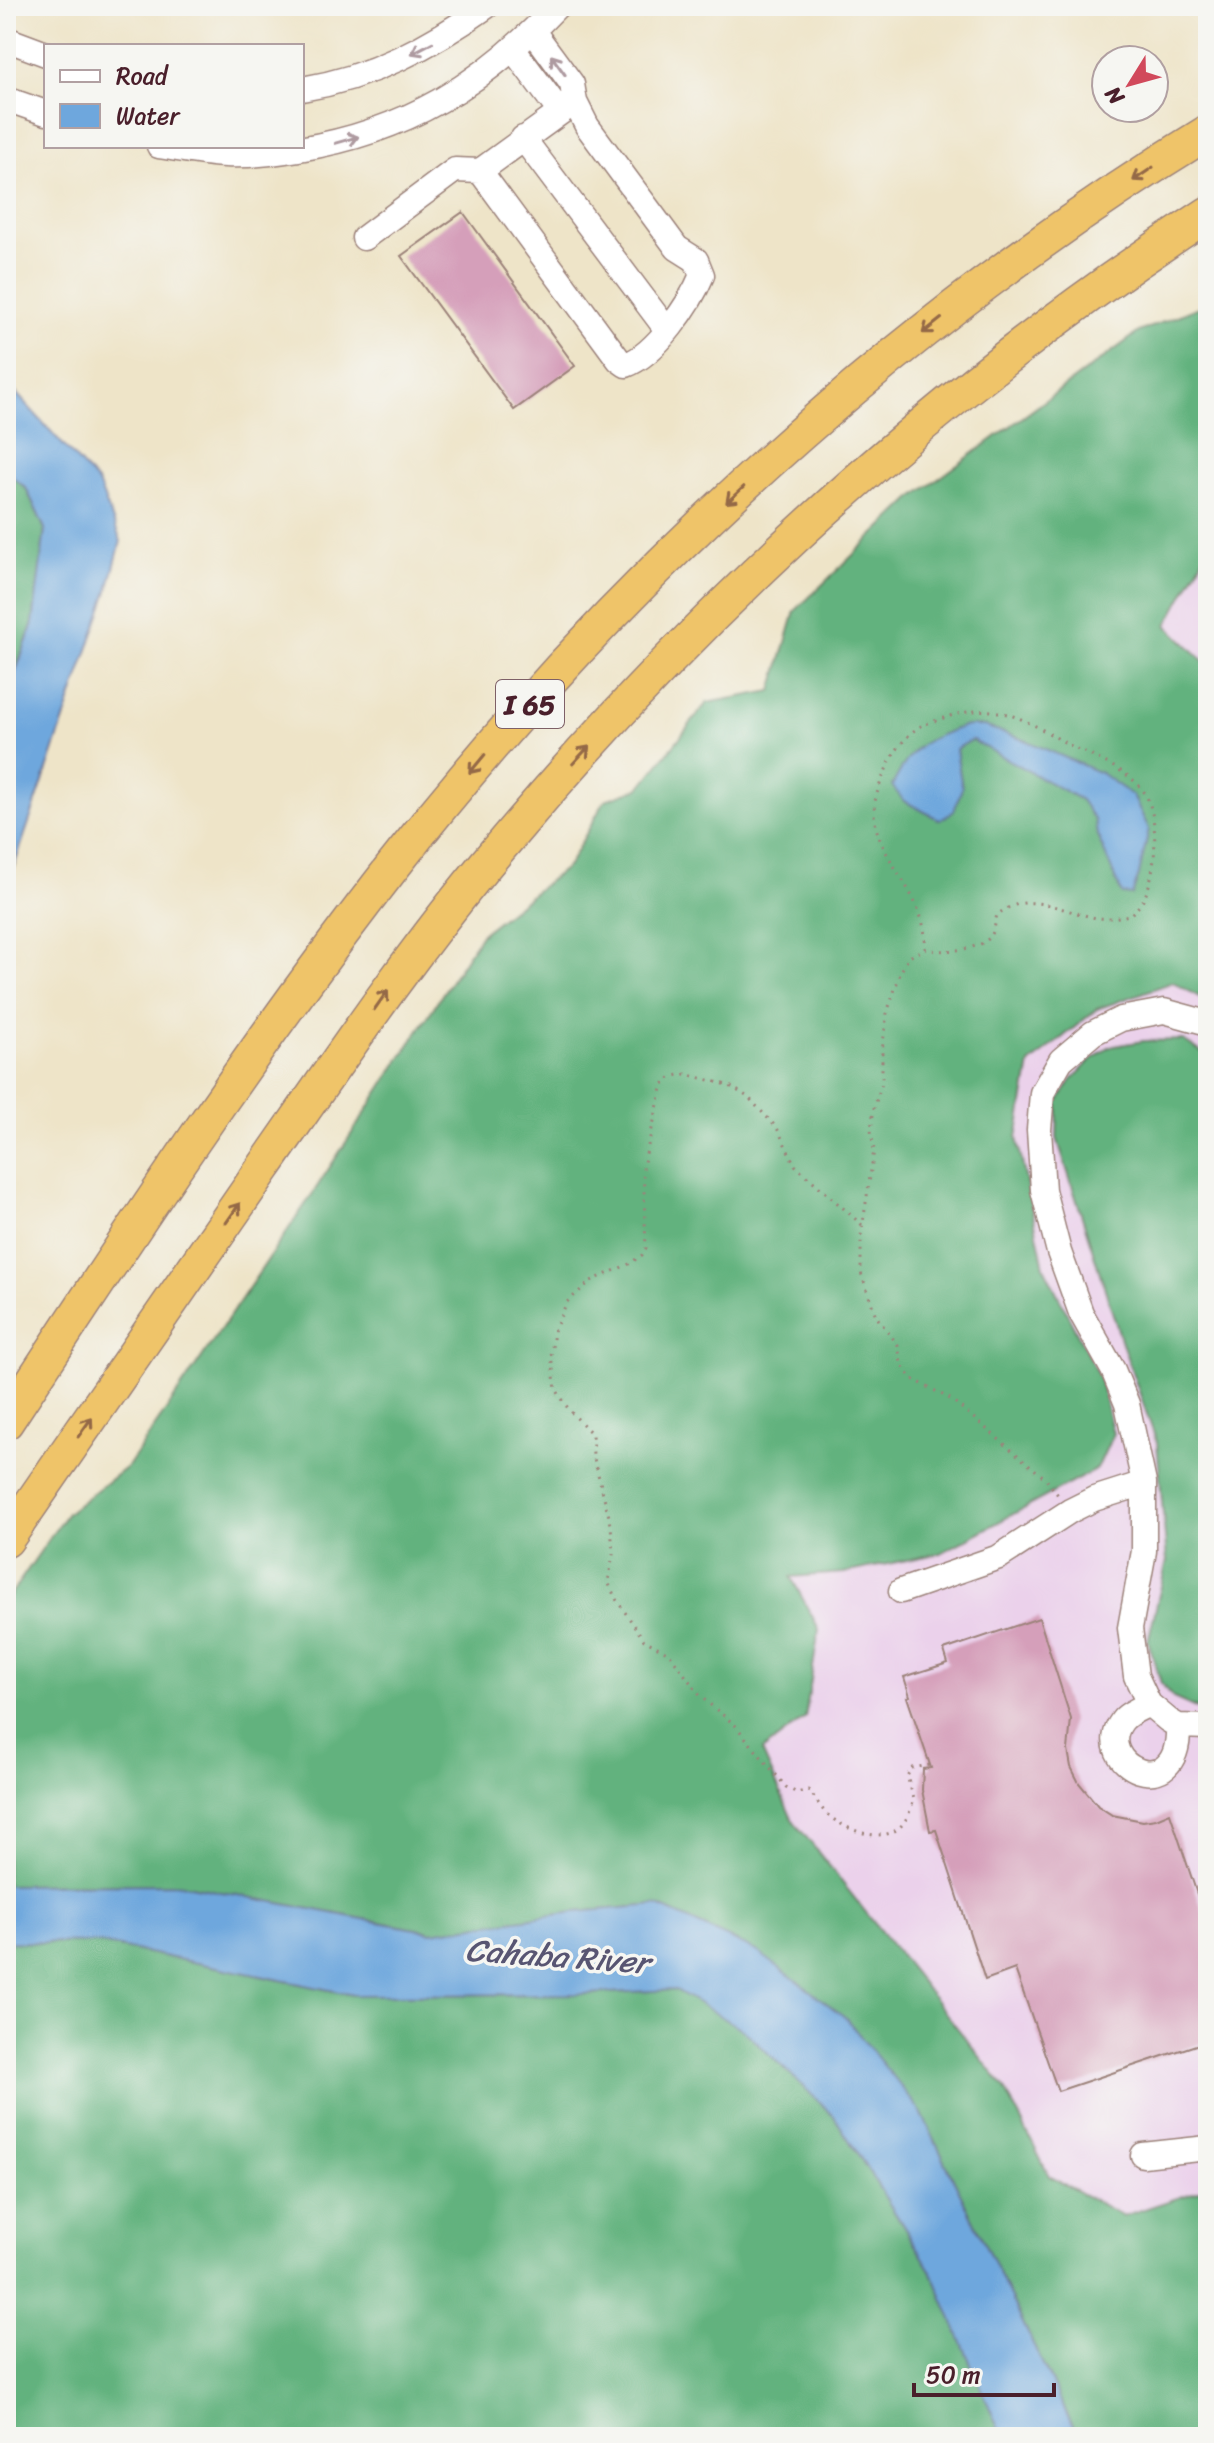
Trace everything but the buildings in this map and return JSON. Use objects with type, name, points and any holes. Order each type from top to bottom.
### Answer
[{"type":"highway","name":"I 65","points":[[6,1422],[214,1113],[328,952],[396,862],[476,765],[581,648],[710,518],[853,390],[1012,265],[1208,132]]},
{"type":"highway","name":"I 65","points":[[6,1540],[397,977],[493,855],[568,769],[660,669],[750,579],[860,477],[1043,329],[1208,214]]},
{"type":"street","points":[[304,89],[342,80],[403,58],[487,6]]},
{"type":"street","points":[[304,147],[340,142],[391,126],[434,106],[478,78],[557,6]]},
{"type":"street","points":[[364,238],[455,170],[480,171],[567,107],[572,84],[533,31]]},
{"type":"street","points":[[6,39],[44,53]]},
{"type":"street","points":[[480,171],[619,360],[626,365],[638,361],[667,330],[697,288],[702,275],[696,260],[677,248],[587,126],[513,49]]},
{"type":"street","points":[[6,99],[44,112]]},
{"type":"street","points":[[523,138],[667,330]]},
{"type":"street","points":[[173,148],[222,155],[297,148]]},
{"type":"street","points":[[1208,1023],[1164,1011],[1121,1019],[1093,1033],[1061,1060],[1042,1093],[1040,1145],[1043,1190],[1059,1252],[1081,1313],[1113,1370],[1127,1404],[1144,1483],[1144,1551],[1130,1628],[1136,1676],[1149,1704],[1178,1726],[1208,1727]]},
{"type":"street","points":[[901,1591],[999,1557],[1070,1511],[1094,1499],[1144,1483]]},
{"type":"street","points":[[1149,1704],[1130,1714],[1117,1730],[1117,1751],[1130,1767],[1150,1772],[1169,1764],[1179,1745],[1178,1726]]},
{"type":"street","points":[[1143,2155],[1208,2148]]},
{"type":"path","points":[[925,949],[925,928],[917,905],[882,847],[874,814],[876,797],[892,758],[906,738],[920,727],[969,711],[989,710],[1012,715],[1108,764],[1142,789],[1154,822],[1154,851],[1146,895],[1130,915],[1095,918],[1043,903],[1018,903],[997,915],[993,933],[988,939],[961,950],[936,952],[925,949],[909,957],[887,1013],[882,1083],[871,1130],[874,1150],[862,1225],[861,1273],[876,1316],[898,1345],[901,1363],[911,1378],[952,1400],[1034,1468],[1070,1511]]},
{"type":"path","points":[[862,1225],[795,1165],[777,1128],[748,1097],[728,1085],[686,1074],[673,1076],[663,1084],[643,1166],[646,1248],[629,1264],[591,1281],[567,1302],[554,1331],[551,1356],[556,1389],[569,1410],[592,1434],[593,1455],[611,1524],[613,1555],[608,1582],[644,1640],[669,1653],[701,1697],[735,1725],[786,1787],[797,1793],[808,1790],[826,1813],[846,1828],[873,1834],[889,1833],[900,1828],[914,1799],[907,1776],[912,1768],[930,1765]]},
{"type":"shaded area","points":[[1208,486],[1208,2427],[677,1741]]},
{"type":"green space","points":[[1208,303],[1208,549],[1167,625],[1208,665],[1208,1002],[1173,982],[1097,1009],[1030,1064],[1017,1138],[1044,1267],[1100,1379],[1113,1434],[1097,1469],[941,1553],[844,1573],[791,1577],[819,1629],[805,1718],[762,1751],[792,1819],[1004,2087],[1049,2176],[1123,2216],[1208,2188],[1208,2437],[1078,2437],[921,2112],[757,1951],[656,1905],[575,1912],[432,1932],[180,1884],[6,1885],[6,1601],[67,1513],[129,1465],[313,1193],[482,933],[568,866],[605,800],[640,788],[707,703],[772,691],[795,611],[911,499],[1139,332]]},
{"type":"green space","points":[[6,472],[26,488],[45,529],[33,623],[6,696]]},
{"type":"green space","points":[[1183,1040],[1208,1056],[1208,1709],[1198,1709],[1173,1698],[1161,1683],[1148,1641],[1167,1561],[1157,1443],[1057,1138],[1058,1102],[1071,1081],[1089,1062],[1109,1047],[1143,1041]]},
{"type":"green space","points":[[6,1942],[99,1943],[354,1995],[584,1994],[676,1990],[744,2030],[834,2116],[931,2270],[1004,2437],[6,2437]]},
{"type":"water","points":[[6,382],[98,483],[121,541],[108,591],[6,890],[6,700],[33,623],[45,529],[26,488],[6,472]]},
{"type":"water","points":[[964,726],[984,726],[1027,741],[1101,773],[1133,796],[1149,829],[1132,895],[1122,894],[1097,835],[1095,821],[1081,800],[972,740],[956,749],[962,788],[954,811],[940,820],[904,801],[892,786],[906,761],[928,741]]},
{"type":"water","name":"Cahaba River","points":[[180,1884],[431,1932],[575,1912],[656,1905],[757,1951],[845,2017],[921,2112],[1078,2437],[1002,2437],[931,2270],[834,2116],[744,2030],[676,1990],[584,1994],[354,1995],[99,1943],[6,1942],[6,1885]]}]
